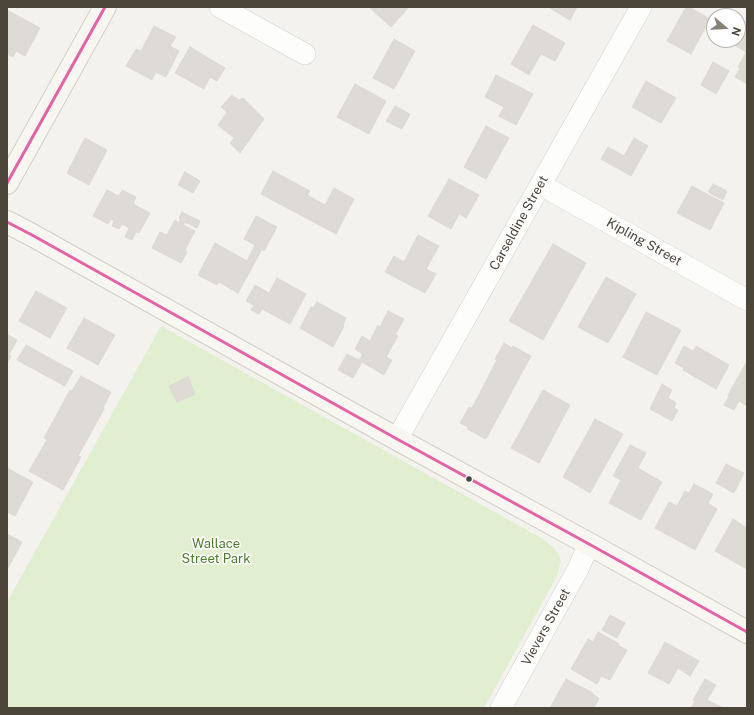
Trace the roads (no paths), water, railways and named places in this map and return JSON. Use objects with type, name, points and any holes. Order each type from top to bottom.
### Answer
[{"type":"street","points":[[7,183],[105,7]]},
{"type":"street","points":[[220,7],[305,54]]},
{"type":"street","name":"Carseldine Street","points":[[397,440],[641,7]]},
{"type":"street","name":"Kipling Street","points":[[541,185],[747,300]]},
{"type":"street","points":[[7,222],[397,440],[747,632]]},
{"type":"street","name":"Vievers Street","points":[[501,708],[580,565],[589,544]]},
{"type":"park label","name":"Wallace Street Park","points":[[216,552]]}]
